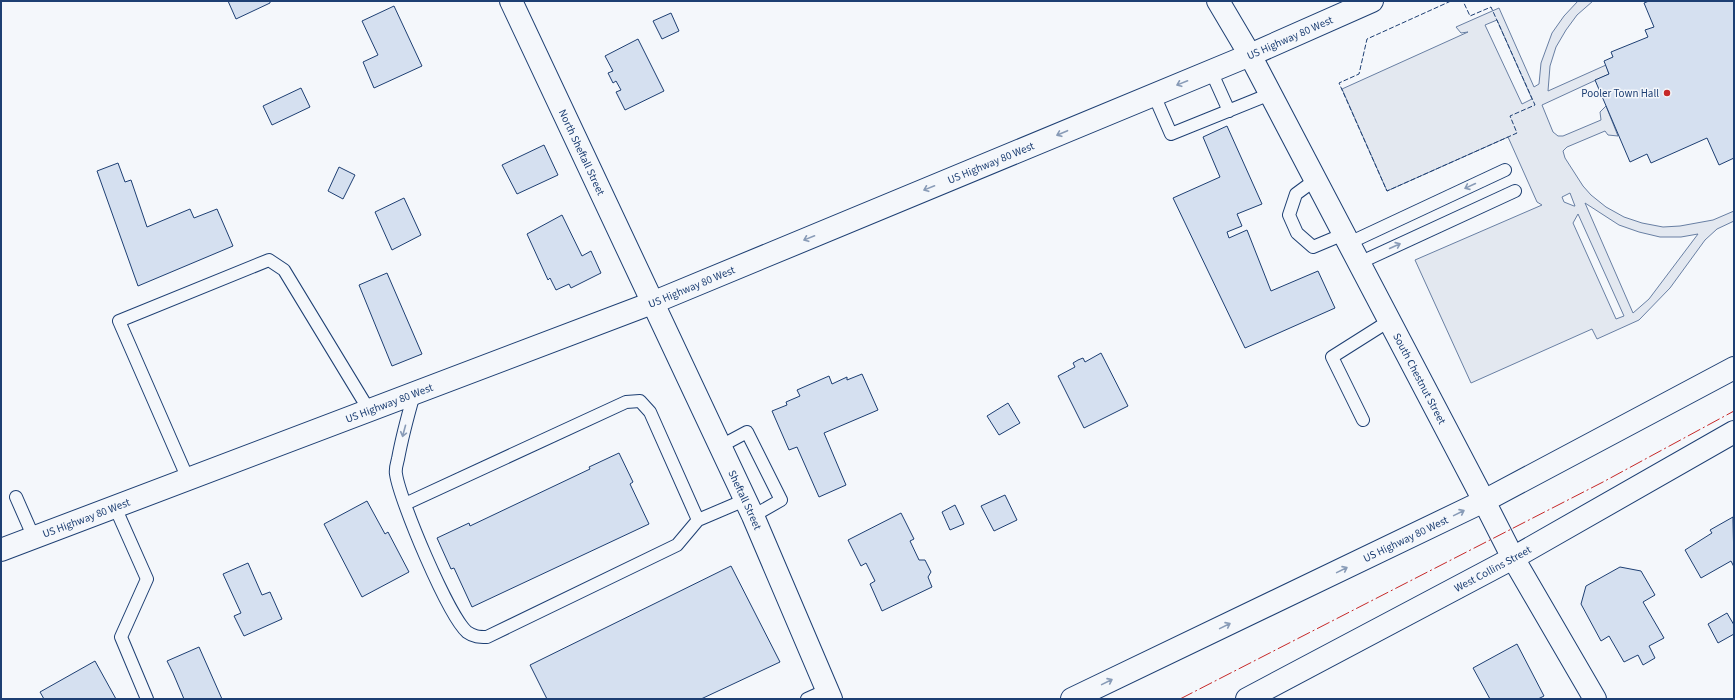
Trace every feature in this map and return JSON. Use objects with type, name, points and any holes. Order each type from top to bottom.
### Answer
[{"type":"main road","name":"North Sheftall Street","points":[[511,1],[652,303]]},
{"type":"main road","name":"South Chestnut Street","points":[[1218,1],[1250,55],[1513,558],[1595,699]]},
{"type":"main road","name":"US Highway 80 West","points":[[1,550],[652,303],[1250,55],[1372,1]]},
{"type":"main road","name":"Sheftall Street","points":[[652,303],[749,508],[829,694]]},
{"type":"main road","name":"US Highway 80 West","points":[[1072,699],[1484,501],[1734,368]]},
{"type":"main road","name":"West Collins Street","points":[[1247,699],[1513,558],[1734,432]]},
{"type":"lane","points":[[1211,71],[1228,111]]},
{"type":"lane","points":[[1154,95],[1171,134],[1270,94]]},
{"type":"lane","points":[[1315,180],[1296,194],[1289,215],[1297,233],[1313,247],[1346,238],[1505,170]]},
{"type":"lane","points":[[1359,263],[1515,191]]},
{"type":"lane","points":[[188,479],[119,321],[269,260],[284,270],[369,410]]},
{"type":"lane","points":[[1363,420],[1332,357],[1389,320]]},
{"type":"lane","points":[[414,394],[400,445],[396,473],[405,504],[419,540],[448,603],[460,623],[468,632],[477,637],[487,636],[677,545],[698,520],[781,500],[747,432],[720,447]]},
{"type":"lane","points":[[405,504],[626,402],[640,401],[650,412],[698,520]]},
{"type":"lane","points":[[16,497],[34,538]]},
{"type":"lane","points":[[115,507],[147,579],[121,637],[147,699]]},
{"type":"lane","points":[[807,699],[829,694]]},
{"type":"shaded area","points":[[1578,1],[1593,1],[1577,15],[1556,47],[1550,66],[1548,91],[1606,65],[1609,74],[1542,105],[1553,132],[1558,136],[1563,136],[1601,120],[1600,112],[1606,106],[1618,136],[1608,135],[1605,131],[1567,147],[1563,151],[1565,158],[1583,186],[1591,195],[1606,207],[1624,217],[1642,223],[1663,227],[1680,226],[1713,220],[1734,211],[1734,221],[1717,229],[1705,240],[1670,288],[1639,320],[1597,339],[1592,329],[1471,383],[1415,260],[1542,205],[1537,202],[1508,137],[1387,191],[1342,89],[1468,32],[1461,33],[1456,27],[1499,8],[1534,87],[1539,84],[1541,63],[1552,33],[1564,16]],"holes":[[[1497,20],[1532,99],[1522,104],[1485,25]],[[1570,193],[1575,206],[1564,202],[1562,197]],[[1585,203],[1619,225],[1639,232],[1660,237],[1681,237],[1698,234],[1649,299],[1633,313]],[[1578,214],[1624,316],[1616,319],[1573,223]]]},
{"type":"building","points":[[228,1],[270,1],[270,3],[236,19]]},
{"type":"building","name":"Pooler Town Hall","points":[[1649,1],[1734,1],[1734,158],[1719,165],[1707,138],[1651,163],[1647,154],[1630,162],[1595,80],[1609,74],[1604,61],[1613,57],[1611,52],[1648,37],[1645,30],[1654,27],[1644,3]]},
{"type":"building","points":[[394,6],[422,66],[374,88],[363,62],[378,55],[362,21]]},
{"type":"building","points":[[671,13],[679,31],[662,39],[653,21]]},
{"type":"building","points":[[638,39],[664,91],[625,110],[616,92],[621,90],[616,81],[613,83],[608,73],[613,71],[605,56]]},
{"type":"building","points":[[301,88],[310,107],[272,125],[263,106]]},
{"type":"building","points":[[1227,126],[1262,204],[1237,214],[1242,226],[1227,232],[1229,238],[1247,230],[1271,291],[1318,271],[1335,308],[1245,348],[1173,198],[1220,177],[1203,137]]},
{"type":"building","points":[[544,145],[558,175],[517,194],[502,165]]},
{"type":"building","points":[[118,163],[125,182],[131,180],[147,227],[190,209],[194,218],[217,209],[233,246],[138,286],[97,171]]},
{"type":"building","points":[[339,167],[355,175],[343,199],[328,191]]},
{"type":"building","points":[[404,198],[421,235],[392,250],[375,212]]},
{"type":"building","points":[[562,215],[582,256],[591,251],[601,273],[571,288],[569,284],[556,290],[550,278],[548,280],[527,234]]},
{"type":"building","points":[[387,273],[422,354],[392,366],[359,285]]},
{"type":"building","points":[[1101,353],[1128,406],[1084,428],[1058,376],[1075,367],[1073,363],[1078,360],[1083,358],[1085,362]]},
{"type":"building","points":[[862,374],[878,410],[824,433],[846,485],[819,497],[797,447],[789,450],[772,411],[787,405],[786,402],[800,396],[797,390],[829,376],[832,384],[847,377],[847,380]]},
{"type":"building","points":[[1008,403],[1020,423],[999,435],[987,416]]},
{"type":"building","points":[[619,453],[633,482],[630,484],[649,524],[472,607],[454,568],[451,569],[437,538],[469,523],[470,526],[590,469],[589,467]]},
{"type":"building","points":[[1005,495],[1017,520],[994,531],[981,506]]},
{"type":"building","points":[[367,501],[385,534],[388,532],[409,572],[362,597],[324,524]]},
{"type":"building","points":[[955,505],[964,524],[950,530],[942,512]]},
{"type":"building","points":[[901,513],[914,539],[910,541],[919,560],[925,560],[931,572],[928,577],[932,587],[882,611],[870,584],[875,581],[866,563],[861,566],[848,540]]},
{"type":"building","points":[[1733,517],[1734,567],[1731,561],[1701,578],[1685,550],[1712,533],[1710,530]]},
{"type":"building","points":[[248,563],[262,595],[270,592],[282,619],[244,636],[234,616],[241,613],[223,574]]},
{"type":"building","points":[[731,566],[780,662],[701,699],[547,699],[530,665]]},
{"type":"building","points":[[1620,567],[1641,571],[1655,595],[1643,602],[1664,638],[1649,646],[1655,658],[1643,665],[1638,655],[1624,662],[1609,636],[1601,641],[1581,604],[1586,586]]},
{"type":"building","points":[[1727,613],[1734,625],[1734,634],[1718,643],[1708,624]]},
{"type":"building","points":[[1517,644],[1544,696],[1538,699],[1490,699],[1473,668]]},
{"type":"building","points":[[199,647],[222,699],[184,699],[167,661]]},
{"type":"building","points":[[95,661],[116,699],[44,699],[40,692]]},
{"type":"fence","points":[[1451,1],[1367,39],[1359,74],[1339,83],[1387,191],[1517,133],[1510,116],[1535,105],[1491,7],[1470,16],[1463,1]]},
{"type":"power","points":[[1180,699],[1603,482],[1734,411]]},
{"type":"place","name":"Pooler Town Hall","points":[[1667,93]]}]
